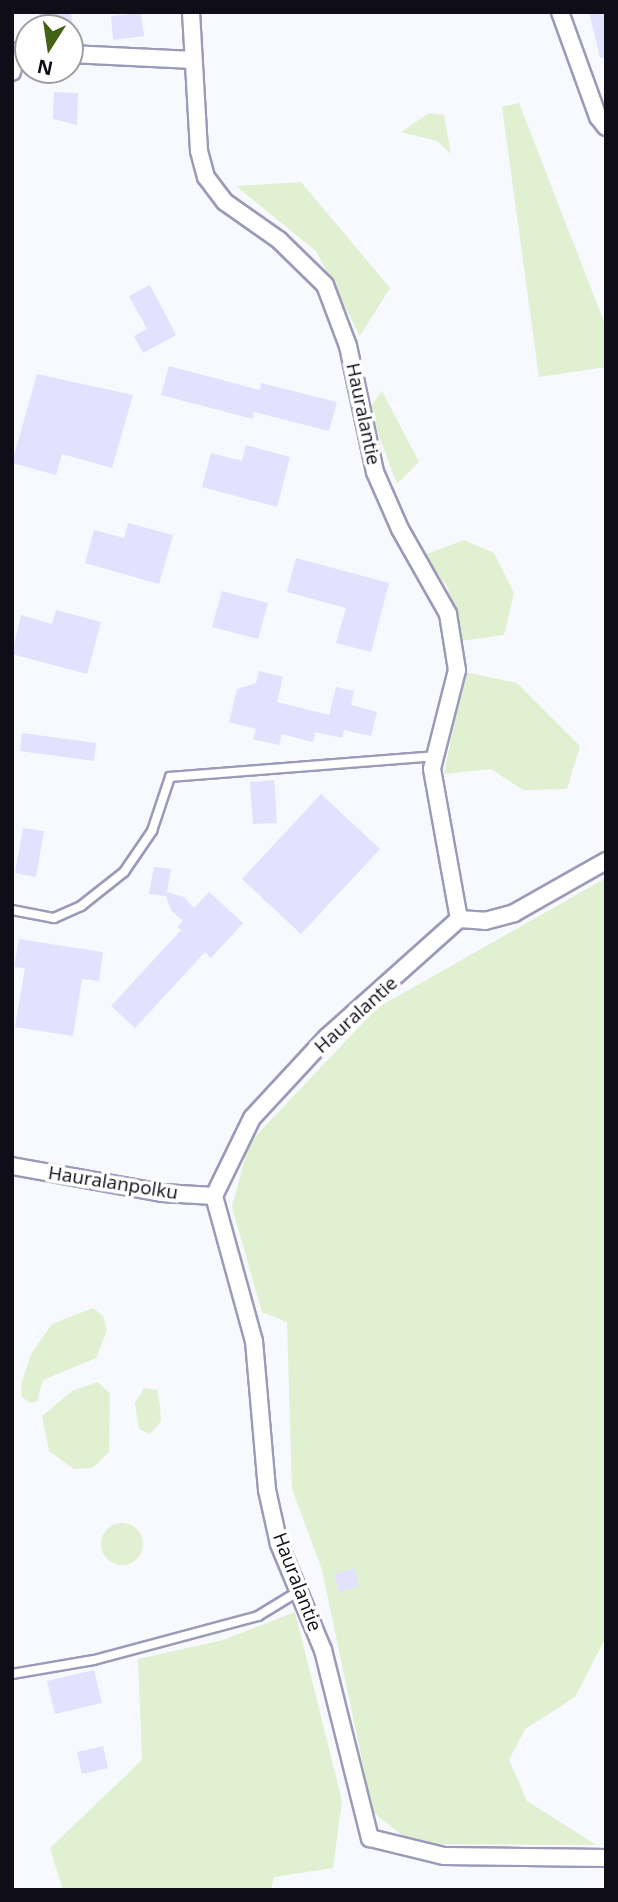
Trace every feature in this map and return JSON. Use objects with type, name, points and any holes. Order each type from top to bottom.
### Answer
[{"type":"street","name":"Hauralantie","points":[[191,12],[192,60],[206,177],[225,202],[279,240],[325,285],[348,346],[375,472],[400,529],[445,606],[457,670],[436,757],[436,803],[459,919],[327,1037],[252,1118],[214,1196],[254,1341],[267,1490],[279,1544],[323,1650],[370,1838],[444,1856],[606,1858]]},
{"type":"street","points":[[560,12],[598,117],[606,127]]},
{"type":"street","points":[[84,55],[192,60]]},
{"type":"street","points":[[459,919],[485,921],[514,913],[606,861]]},
{"type":"street","name":"Hauralanpolku","points":[[16,1168],[162,1194],[214,1196]]},
{"type":"lane","points":[[12,910],[54,918],[81,906],[124,872],[152,831],[170,777],[436,757]]},
{"type":"lane","points":[[12,1674],[94,1660],[258,1616],[299,1591]]},
{"type":"green space","points":[[519,103],[606,327],[606,367],[539,377],[502,107]]},
{"type":"green space","points":[[429,113],[444,115],[451,154],[437,141],[401,132]]},
{"type":"green space","points":[[301,182],[390,288],[360,336],[316,251],[236,186]]},
{"type":"green space","points":[[382,391],[419,462],[397,484],[369,409]]},
{"type":"green space","points":[[464,540],[494,553],[514,593],[504,635],[460,641],[448,588],[424,555]]},
{"type":"green space","points":[[465,672],[517,683],[580,746],[567,789],[523,790],[491,769],[444,774]]},
{"type":"green space","points":[[606,878],[606,1637],[575,1697],[525,1729],[509,1760],[527,1801],[596,1845],[413,1844],[373,1812],[322,1570],[292,1489],[287,1322],[262,1312],[232,1207],[249,1143],[377,1008]]},
{"type":"green space","points":[[93,1308],[103,1316],[107,1330],[96,1358],[43,1380],[37,1401],[30,1403],[22,1397],[21,1385],[31,1354],[52,1324]]},
{"type":"green space","points":[[97,1382],[110,1393],[109,1452],[93,1468],[74,1469],[49,1451],[42,1416],[72,1391]]},
{"type":"green space","points":[[144,1388],[157,1390],[160,1406],[161,1421],[150,1434],[139,1429],[135,1403]]},
{"type":"green space","points":[[122,1523],[137,1529],[143,1544],[137,1559],[122,1565],[107,1559],[101,1544],[107,1529]]},
{"type":"green space","points":[[295,1612],[342,1801],[333,1868],[274,1877],[271,1890],[63,1890],[50,1848],[142,1760],[138,1659],[223,1640]]},
{"type":"building","points":[[40,12],[71,14],[40,14]]},
{"type":"building","points":[[589,12],[606,12],[606,57],[600,58]]},
{"type":"building","points":[[141,13],[144,36],[113,40],[111,16]]},
{"type":"building","points":[[54,92],[78,93],[77,125],[53,119]]},
{"type":"building","points":[[150,285],[176,335],[143,353],[134,336],[147,329],[129,296]]},
{"type":"building","points":[[169,366],[260,390],[261,383],[337,402],[329,431],[254,412],[253,419],[161,395]]},
{"type":"building","points":[[37,374],[133,395],[112,468],[62,454],[56,475],[12,463]]},
{"type":"building","points":[[246,445],[290,457],[277,507],[202,487],[211,453],[242,461]]},
{"type":"building","points":[[128,523],[173,535],[159,584],[85,563],[94,530],[124,538]]},
{"type":"building","points":[[296,558],[389,583],[371,652],[336,643],[346,608],[287,592]]},
{"type":"building","points":[[222,591],[268,603],[258,639],[212,627]]},
{"type":"building","points":[[56,610],[101,622],[87,674],[12,654],[21,615],[52,624]]},
{"type":"building","points":[[259,671],[283,677],[277,702],[329,715],[336,687],[354,691],[351,705],[377,712],[371,736],[344,730],[342,738],[315,732],[313,742],[282,734],[279,745],[253,739],[256,729],[229,722],[237,689],[256,683]]},
{"type":"building","points":[[22,733],[96,743],[94,761],[20,751]]},
{"type":"building","points":[[274,780],[277,823],[253,824],[250,782]]},
{"type":"building","points":[[321,794],[380,849],[301,934],[242,879]]},
{"type":"building","points":[[23,828],[44,831],[36,877],[15,873]]},
{"type":"building","points":[[154,867],[171,869],[167,892],[184,897],[194,908],[209,892],[243,923],[211,958],[205,952],[135,1028],[111,1006],[181,930],[177,927],[183,921],[171,910],[166,896],[149,894]]},
{"type":"building","points":[[19,939],[103,952],[99,981],[82,979],[73,1036],[15,1027],[25,968],[14,967]]},
{"type":"building","points":[[354,1568],[359,1586],[339,1592],[334,1574]]},
{"type":"building","points":[[94,1670],[102,1703],[55,1714],[47,1681]]},
{"type":"building","points":[[103,1746],[108,1768],[82,1774],[77,1752]]}]
